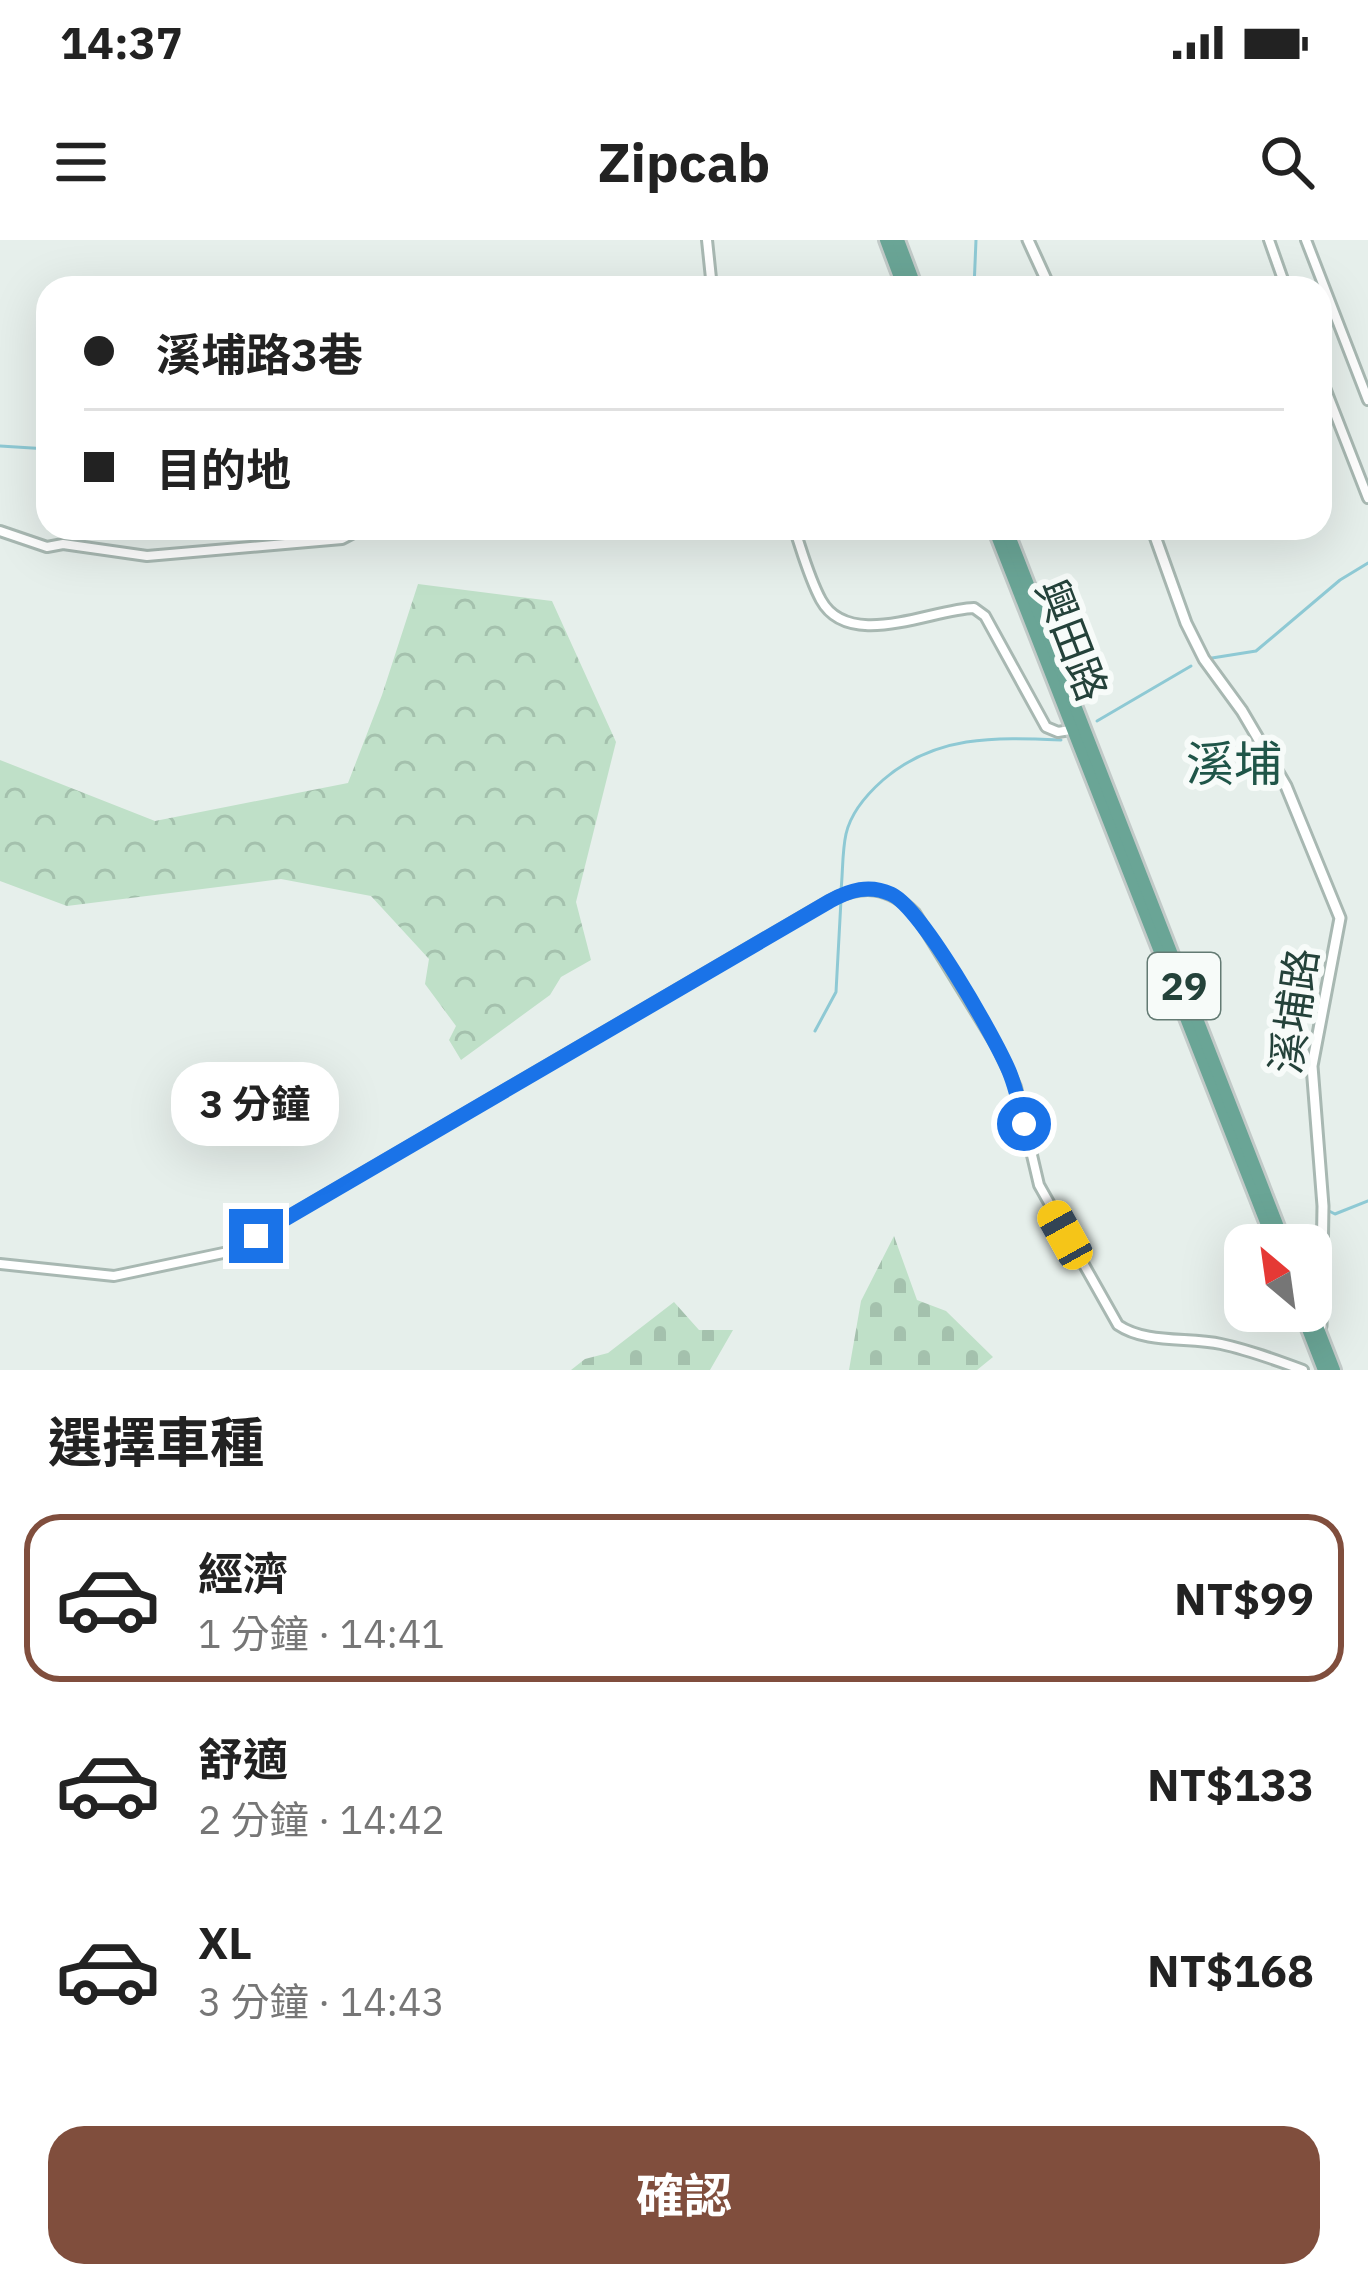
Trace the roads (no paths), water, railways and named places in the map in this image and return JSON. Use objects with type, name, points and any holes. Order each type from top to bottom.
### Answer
[{"type":"main road","points":[[886,240],[900,276]]},
{"type":"main road","points":[[898,240],[912,276]]},
{"type":"main road","name":"興田路","points":[[999,540],[1077,728]]},
{"type":"main road","name":"興田路","points":[[1010,540],[1077,728]]},
{"type":"main road","name":"溪埔路","points":[[1077,728],[1267,1224]]},
{"type":"main road","name":"溪埔路","points":[[1077,728],[1277,1224]]},
{"type":"main road","name":"溪埔路","points":[[1311,1332],[1328,1370]]},
{"type":"main road","name":"溪埔路","points":[[1319,1332],[1328,1370]]},
{"type":"street","points":[[707,240],[711,276]]},
{"type":"street","points":[[1028,240],[1044,276]]},
{"type":"street","points":[[1269,240],[1282,276]]},
{"type":"street","points":[[1306,240],[1320,276]]},
{"type":"street","points":[[1332,307],[1368,400]]},
{"type":"street","points":[[1332,406],[1368,498]]},
{"type":"street","points":[[0,531],[47,548],[64,544],[147,556],[331,540]]},
{"type":"street","name":"興田路","points":[[798,540],[820,598],[846,620],[880,626],[974,608],[985,616],[1046,728],[1058,732],[1077,728]]},
{"type":"street","name":"溪埔路","points":[[1156,540],[1186,623],[1286,786],[1340,918],[1312,1066],[1323,1224]]},
{"type":"street","points":[[0,1264],[114,1276],[228,1252],[837,897],[874,889],[890,893],[915,913],[998,1048],[1016,1087],[1039,1185],[1118,1324],[1136,1335],[1197,1339],[1303,1370]]},
{"type":"street","name":"溪埔路","points":[[1320,1332],[1320,1336]]},
{"type":"waterway","points":[[974,276],[976,240]]},
{"type":"waterway","points":[[0,446],[36,448]]},
{"type":"waterway","points":[[1212,658],[1256,651],[1340,580],[1368,563]]},
{"type":"waterway","points":[[1097,721],[1191,666]]},
{"type":"waterway","points":[[841,890],[852,818],[871,792],[903,765],[966,742],[1061,740]]},
{"type":"waterway","points":[[815,1031],[836,992],[841,900]]},
{"type":"waterway","points":[[1329,1211],[1335,1214],[1368,1201]]},
{"type":"district","name":"溪埔","points":[[1234,764]]}]
